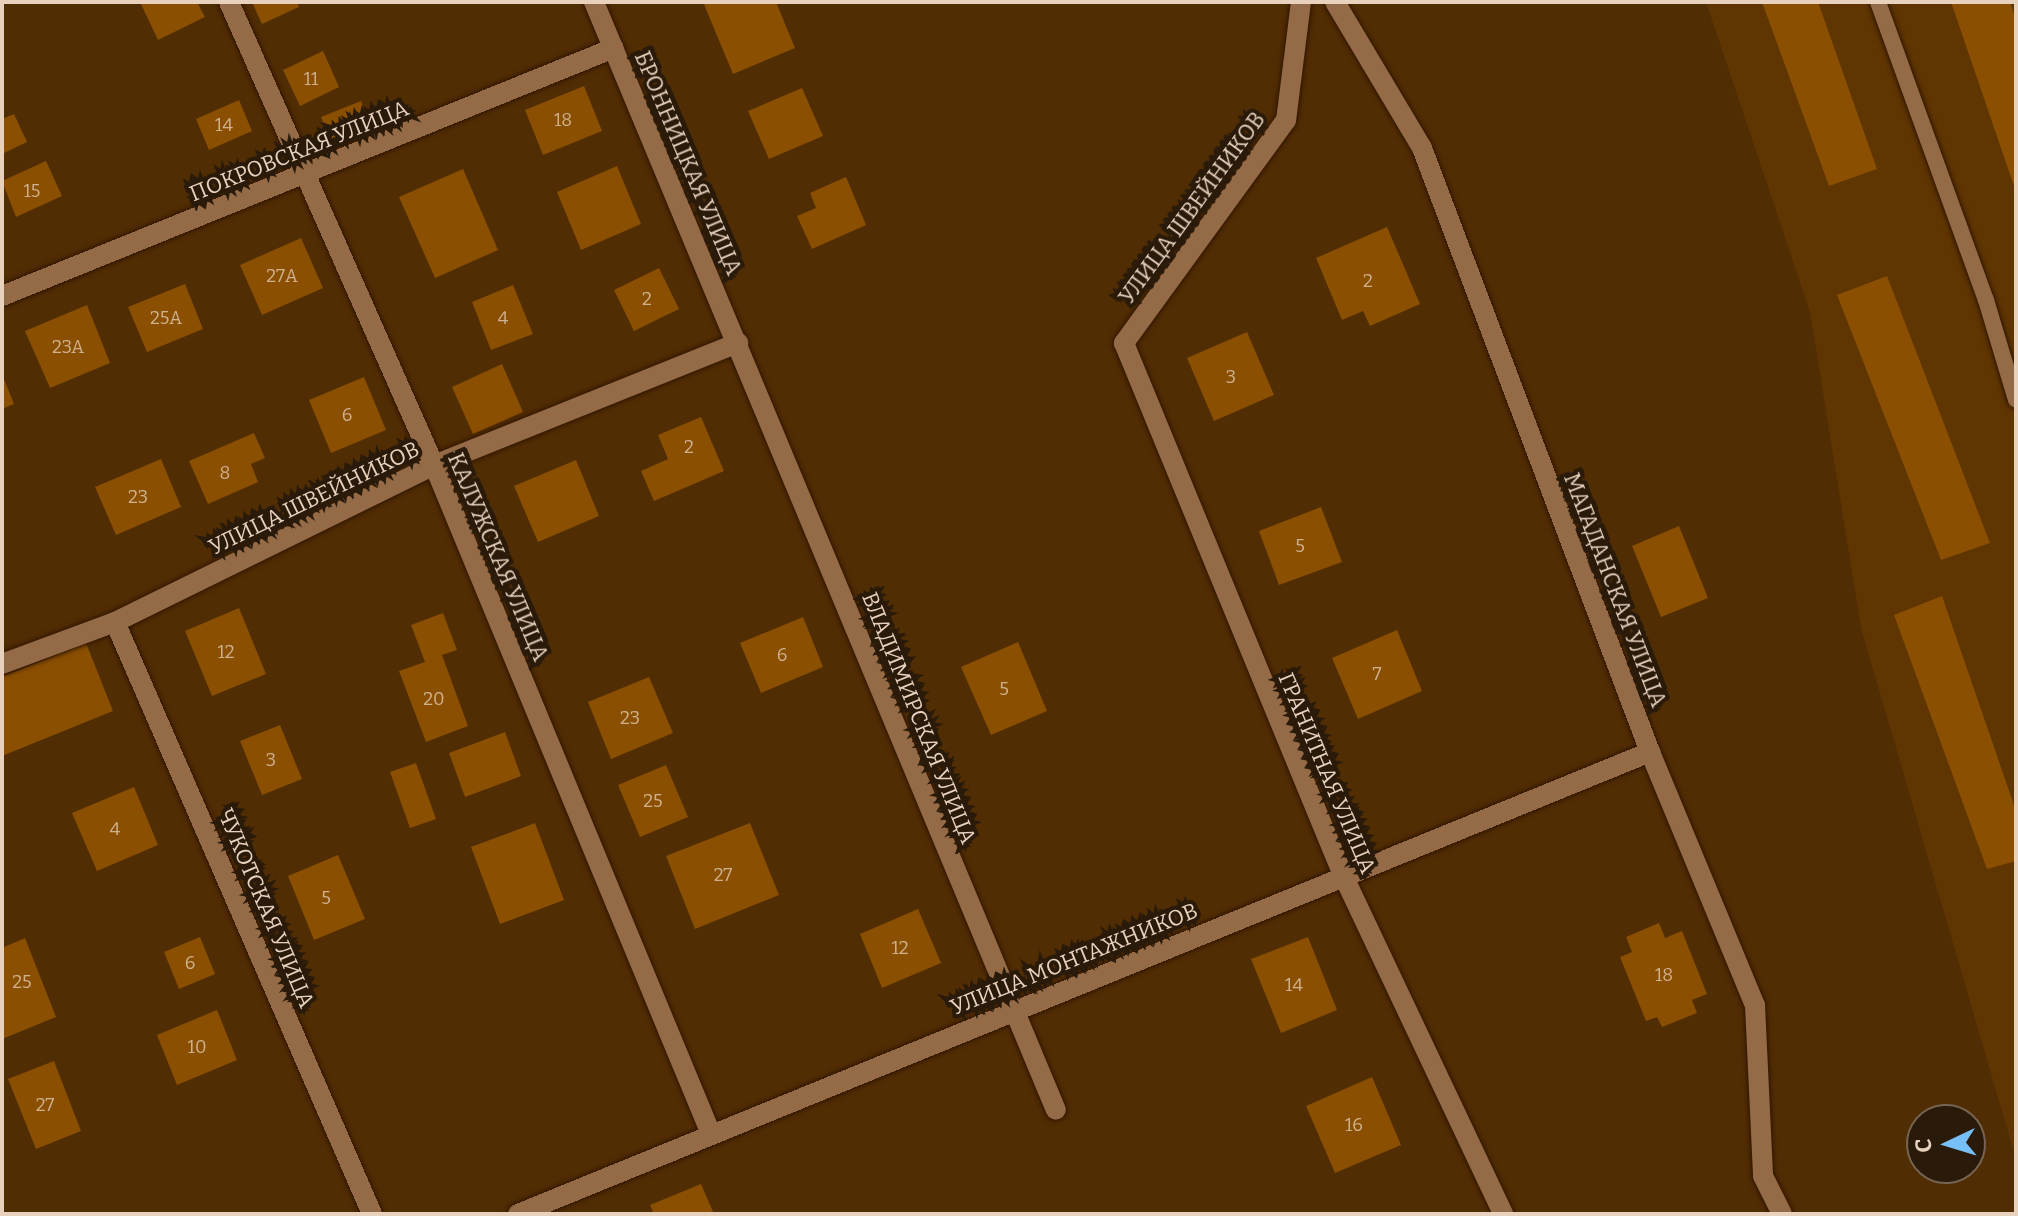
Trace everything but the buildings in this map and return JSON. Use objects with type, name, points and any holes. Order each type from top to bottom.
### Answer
[{"type":"street","name":"КАЛУЖСКАЯ УЛИЦА","points":[[229,2],[308,174],[434,465],[711,1134]]},
{"type":"street","name":"БРОННИЦКАЯ УЛИЦА","points":[[594,2],[738,343]]},
{"type":"street","name":"УЛИЦА ШВЕЙНИКОВ","points":[[1124,343],[1286,120],[1301,2]]},
{"type":"street","name":"МАГАДАНСКАЯ УЛИЦА","points":[[1335,2],[1422,148],[1650,752],[1755,1005],[1763,1176],[1782,1214]]},
{"type":"street","name":"ПОКРОВСКАЯ УЛИЦА","points":[[3,295],[614,48]]},
{"type":"street","name":"УЛИЦА ШВЕЙНИКОВ","points":[[2,664],[115,622],[434,465],[738,343]]},
{"type":"street","name":"ВЛАДИМИРСКАЯ УЛИЦА","points":[[738,343],[1056,1110]]},
{"type":"street","name":"ГРАНИТНАЯ УЛИЦА","points":[[1124,343],[1343,875],[1503,1214]]},
{"type":"street","name":"ЧУКОТСКАЯ УЛИЦА","points":[[115,622],[372,1214]]},
{"type":"street","name":"УЛИЦА МОНТАЖНИКОВ","points":[[518,1214],[1650,752]]},
{"type":"lane","points":[[1878,2],[2010,361],[2016,400]]},
{"type":"shaded area","points":[[1706,2],[2016,2],[2016,1159],[1861,628],[1810,312]]}]
